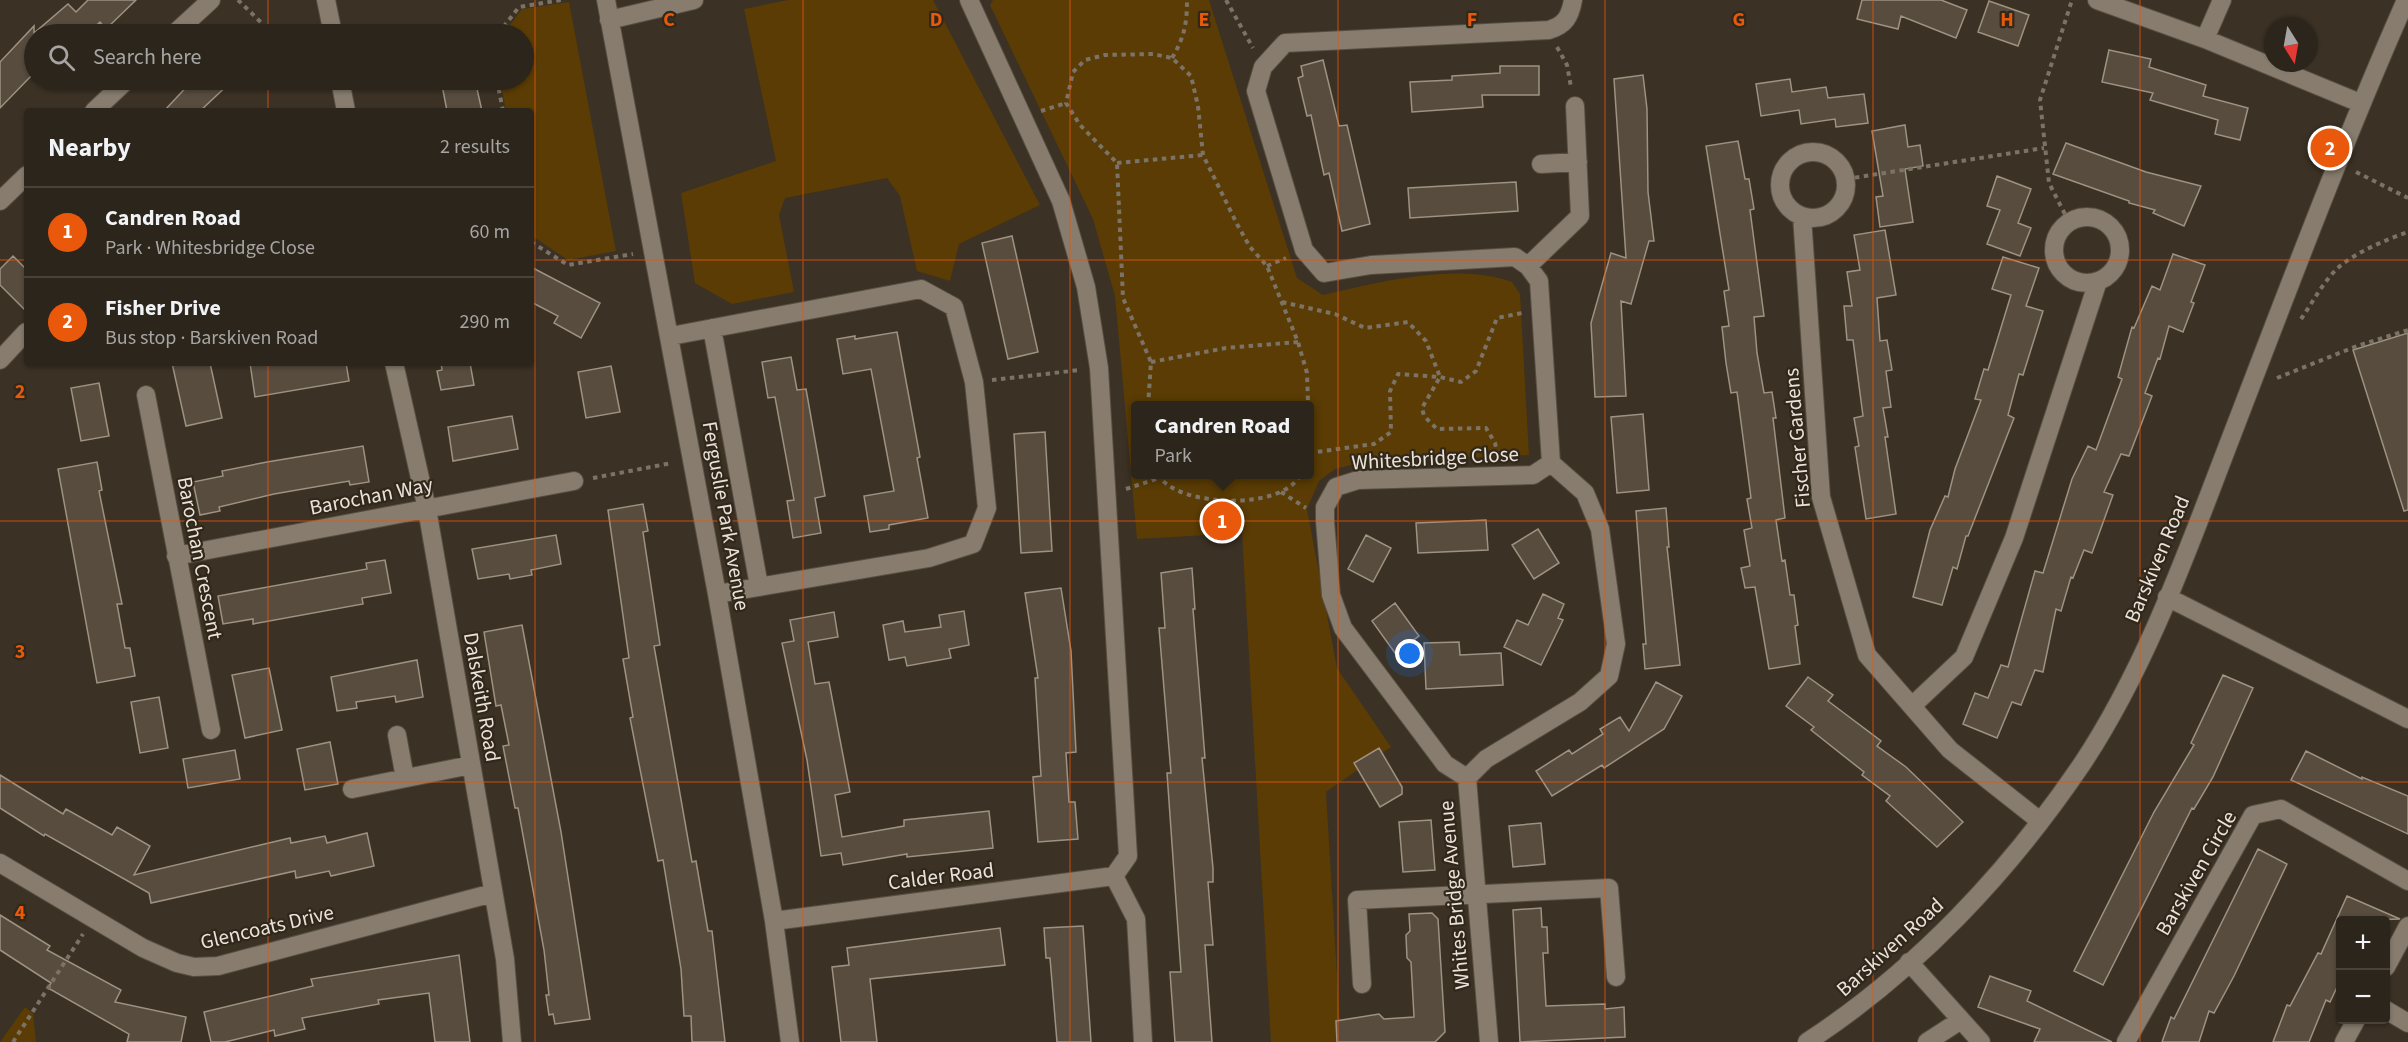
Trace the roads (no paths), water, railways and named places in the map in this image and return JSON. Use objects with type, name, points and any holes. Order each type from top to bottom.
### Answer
[{"type":"street","points":[[185,24],[210,0]]},
{"type":"street","points":[[326,0],[331,24]]},
{"type":"street","name":"Ferguslie Park Avenue","points":[[606,0],[717,594],[774,921],[790,1042]]},
{"type":"street","points":[[609,20],[694,0]]},
{"type":"street","points":[[969,0],[1061,201],[1086,287],[1099,368],[1109,494],[1128,856],[1114,876],[1136,919],[1143,1042]]},
{"type":"street","points":[[1551,463],[1539,281],[1528,266],[1515,257],[1371,265],[1324,273],[1304,250],[1256,91],[1263,67],[1285,43],[1549,30],[1561,26],[1571,13],[1573,0]]},
{"type":"street","points":[[2097,0],[2205,39],[2360,103]]},
{"type":"street","points":[[2205,39],[2222,0]]},
{"type":"street","name":"Barskiven Road","points":[[1807,1042],[1845,1017],[1909,962],[1988,887],[2083,762],[2125,689],[2167,597],[2253,381],[2336,162],[2406,0]]},
{"type":"street","points":[[97,108],[116,90]]},
{"type":"street","points":[[342,90],[345,108]]},
{"type":"street","points":[[1528,266],[1580,216],[1575,106]]},
{"type":"street","points":[[1816,152],[1826,154],[1842,168],[1846,179],[1842,202],[1825,216],[1813,218],[1802,216],[1793,211],[1781,194],[1782,173],[1796,157],[1816,152]]},
{"type":"street","points":[[1541,164],[1578,162]]},
{"type":"street","points":[[0,201],[24,178]]},
{"type":"street","name":"Fischer Gardens","points":[[1802,216],[1821,497],[1867,656],[1950,750],[2040,821]]},
{"type":"street","points":[[1912,706],[1964,657],[2014,538],[2098,281],[2116,267],[2120,245],[2116,234],[2100,219],[2079,218],[2069,222],[2061,229],[2054,248],[2059,268],[2076,281],[2098,281]]},
{"type":"street","points":[[670,336],[921,289],[954,307],[974,382],[987,508],[973,544],[929,558],[717,594]]},
{"type":"street","points":[[712,328],[759,586]]},
{"type":"street","points":[[2,355],[24,334]]},
{"type":"street","name":"Dalskeith Road","points":[[395,366],[427,509],[494,893],[505,959],[512,1042]]},
{"type":"street","name":"Barochan Crescent","points":[[146,395],[211,729]]},
{"type":"street","name":"Whitesbridge Close","points":[[1467,778],[1445,764],[1343,628],[1331,595],[1325,507],[1336,487],[1358,480],[1533,475],[1551,463]]},
{"type":"street","name":"Whites Bridge Avenue","points":[[1489,1042],[1467,778],[1486,759],[1580,702],[1609,676],[1616,644],[1600,529],[1585,493],[1551,463]]},
{"type":"street","name":"Barochan Way","points":[[176,556],[574,481]]},
{"type":"street","points":[[2167,597],[2408,719]]},
{"type":"street","points":[[397,735],[405,778]]},
{"type":"street","points":[[352,789],[471,765]]},
{"type":"street","name":"Barskiven Circle","points":[[2126,1042],[2253,815],[2281,809],[2408,881]]},
{"type":"street","name":"Glencoats Drive","points":[[0,862],[143,948],[177,963],[194,967],[218,966],[494,893]]},
{"type":"street","name":"Calder Road","points":[[774,921],[1114,876]]},
{"type":"street","points":[[1362,984],[1357,900],[1609,888],[1616,977]]},
{"type":"street","points":[[2390,958],[2408,926]]},
{"type":"street","points":[[1909,962],[1981,1042]]},
{"type":"street","points":[[2390,1013],[2408,1023]]},
{"type":"street","points":[[1927,1042],[1961,1020]]},
{"type":"street","points":[[2344,1042],[2354,1024]]},
{"type":"place","name":"Fisher Drive","points":[[2330,148]]},
{"type":"place","name":"Candren Road","points":[[1222,521]]}]
